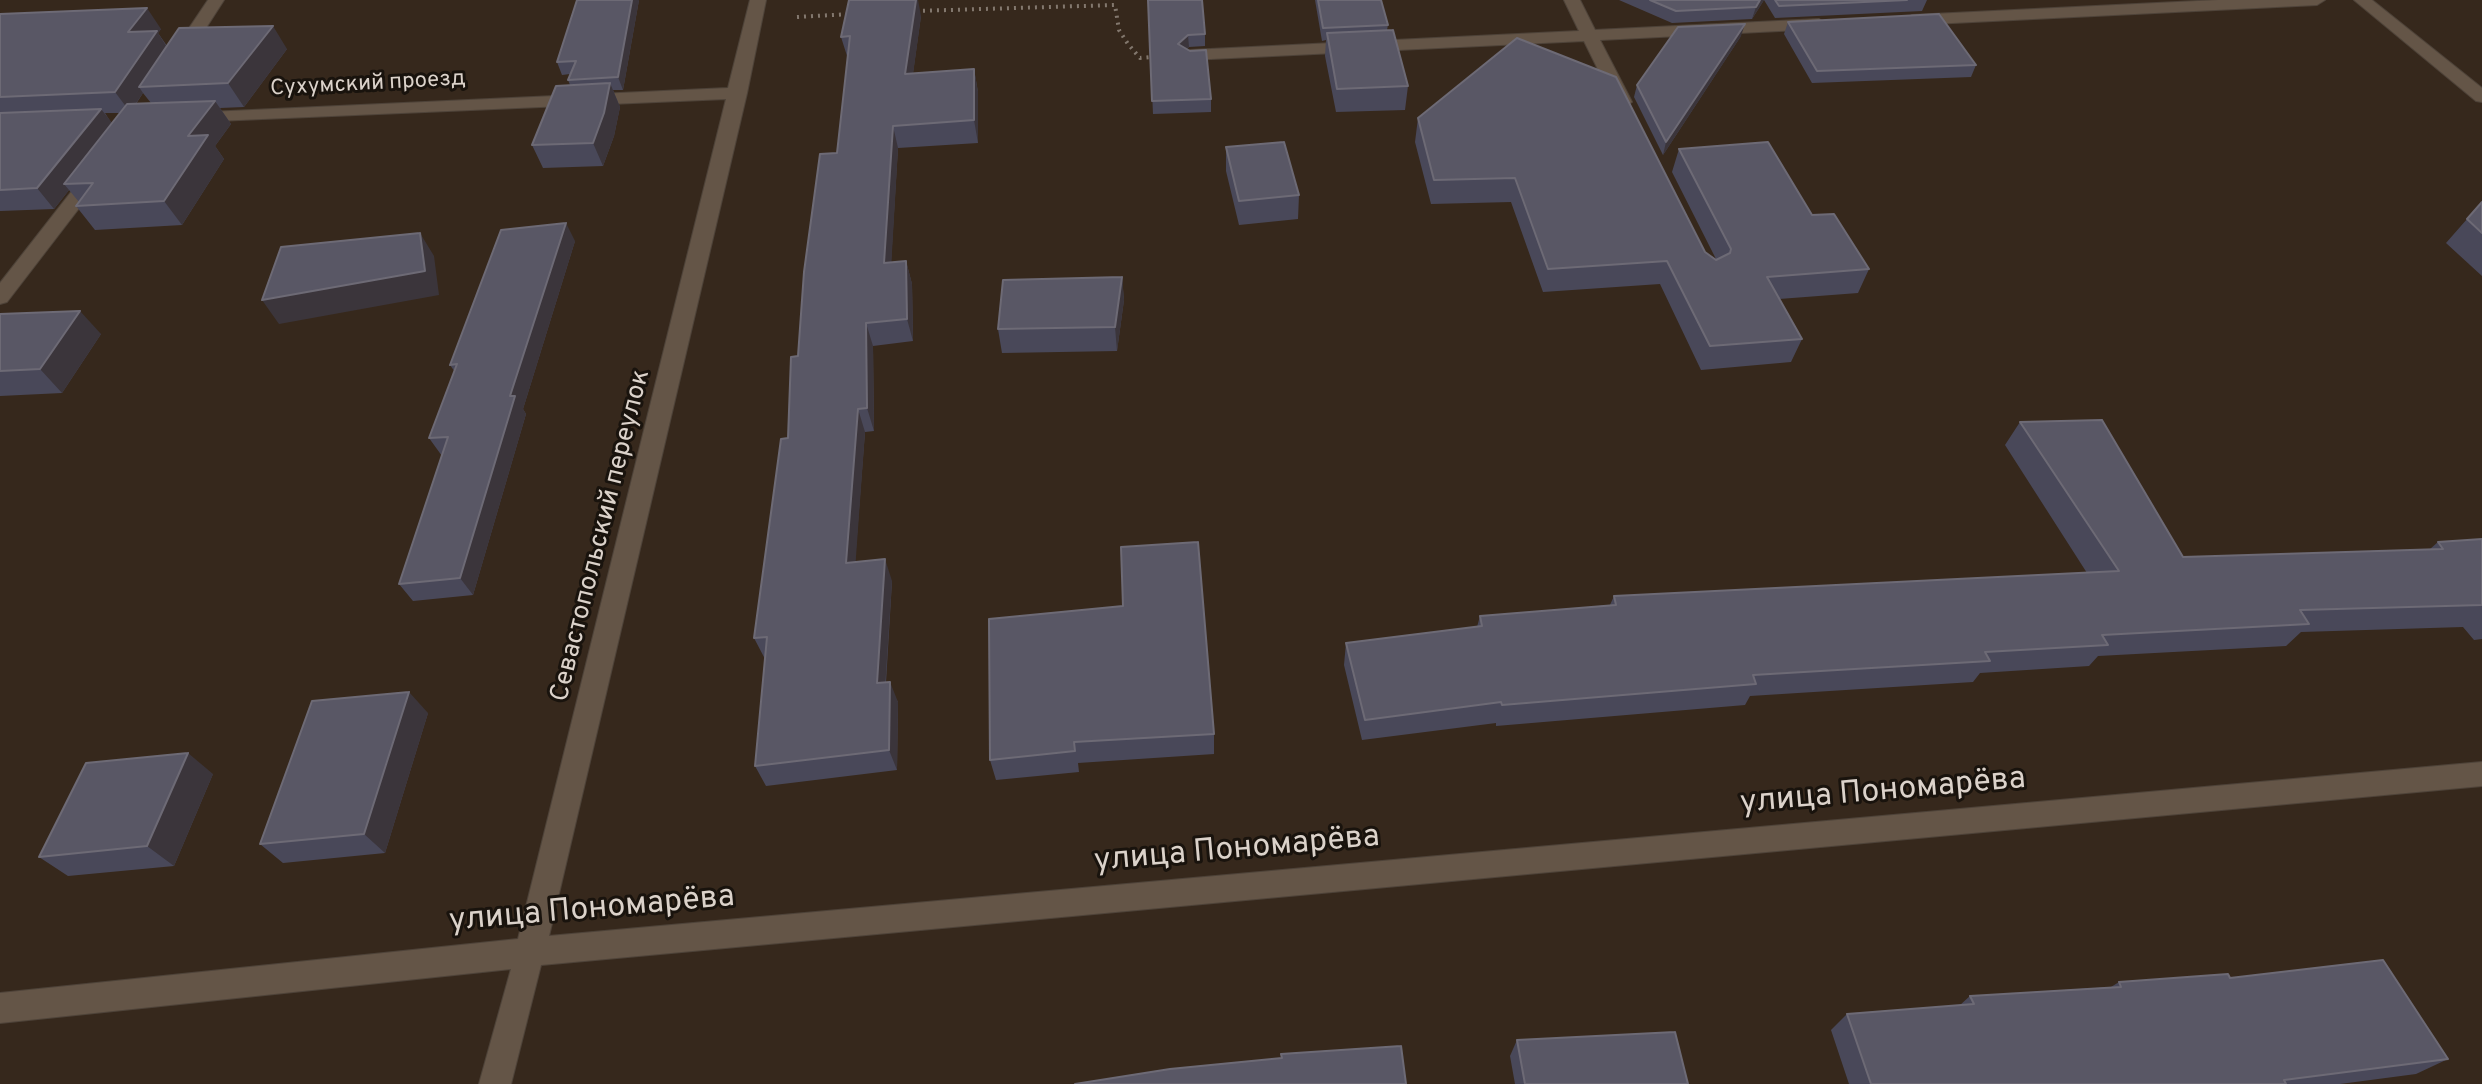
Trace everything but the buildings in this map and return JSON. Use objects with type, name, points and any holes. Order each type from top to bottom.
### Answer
[{"type":"street","points":[[173,66],[216,0]]},
{"type":"street","name":"Севастопольский переулок","points":[[495,1084],[530,952],[758,0]]},
{"type":"street","points":[[1572,0],[1632,120]]},
{"type":"street","points":[[1890,21],[2317,0]]},
{"type":"street","points":[[2362,0],[2482,97]]},
{"type":"street","points":[[1190,55],[1843,23]]},
{"type":"street","name":"Сухумский проезд","points":[[169,118],[738,93]]},
{"type":"street","points":[[0,297],[110,155]]},
{"type":"street","name":"улица Пономарёва","points":[[0,1008],[530,952],[2482,774]]},
{"type":"path","points":[[906,12],[1115,5],[1119,30],[1140,58],[1190,55]]},
{"type":"path","points":[[784,18],[860,14]]}]
